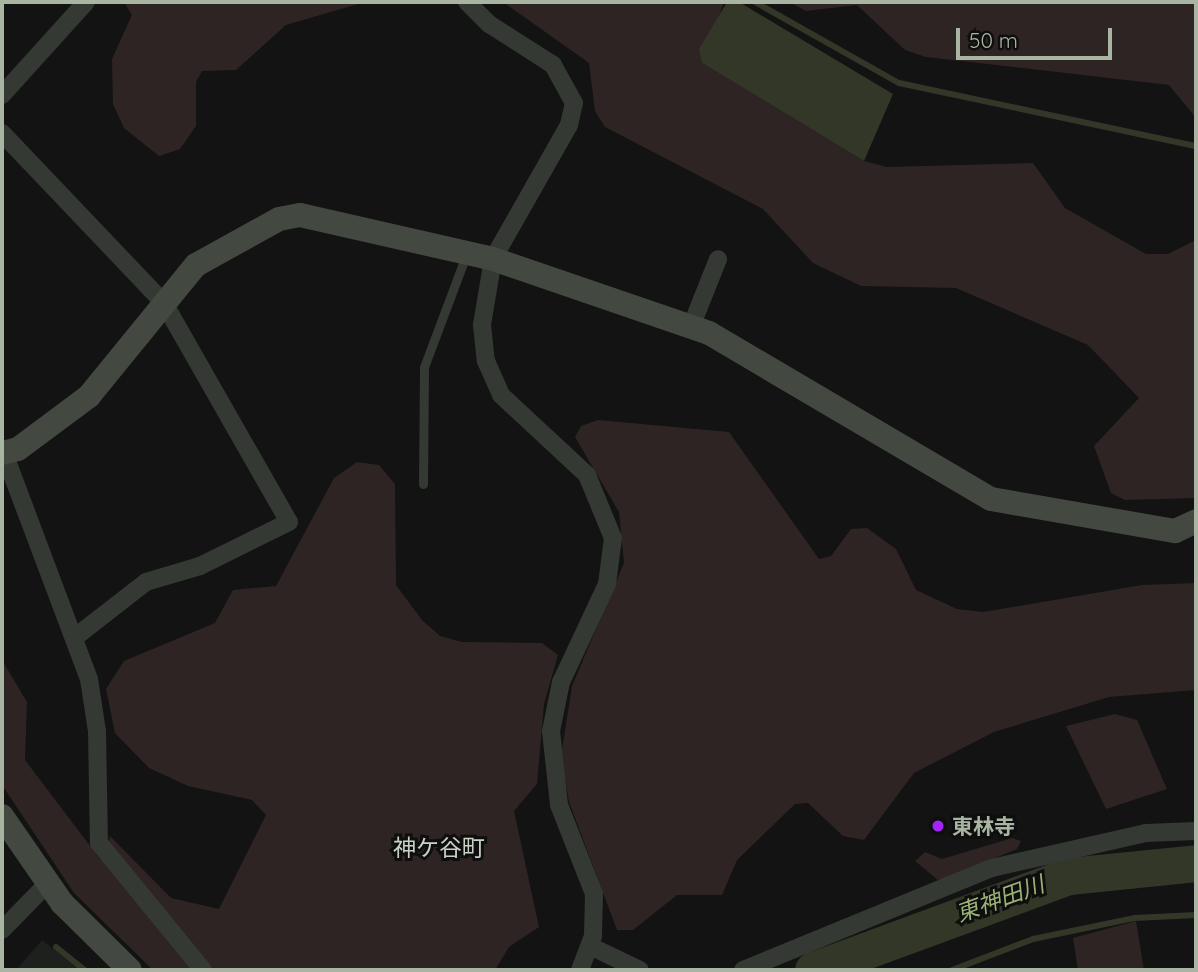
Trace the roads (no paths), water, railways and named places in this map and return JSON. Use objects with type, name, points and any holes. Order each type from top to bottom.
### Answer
[{"type":"street","points":[[2,95],[86,2]]},
{"type":"street","points":[[467,2],[489,24],[553,65],[574,103],[569,125],[493,259],[482,325],[492,379],[512,410],[587,475],[604,504],[613,538],[607,584],[561,682],[551,731],[559,805],[594,894],[590,946],[580,970]]},
{"type":"street","points":[[2,133],[164,303],[289,522],[200,566],[146,582],[74,638]]},
{"type":"street","points":[[203,970],[99,843],[95,705],[74,638],[3,453],[89,396],[164,303],[208,256],[289,216],[493,259],[691,327],[737,346],[984,496],[1175,531],[1196,521]]},
{"type":"street","points":[[691,327],[718,259]]},
{"type":"street","points":[[2,816],[47,884],[130,970]]},
{"type":"street","points":[[743,970],[992,868],[1146,834],[1196,831]]},
{"type":"street","points":[[2,930],[47,884]]},
{"type":"street","points":[[590,946],[640,970]]},
{"type":"lane","points":[[423,484],[424,367],[466,253]]},
{"type":"waterway","points":[[755,2],[899,83],[1196,146]]},
{"type":"waterway","name":"東神田川","points":[[813,970],[1069,876],[1196,863]]},
{"type":"waterway","points":[[952,970],[1033,939],[1134,918],[1196,915]]},
{"type":"waterway","points":[[56,947],[84,970]]},
{"type":"place","name":"東林寺","points":[[938,826]]},
{"type":"district","name":"神ケ谷町","points":[[439,848]]}]
